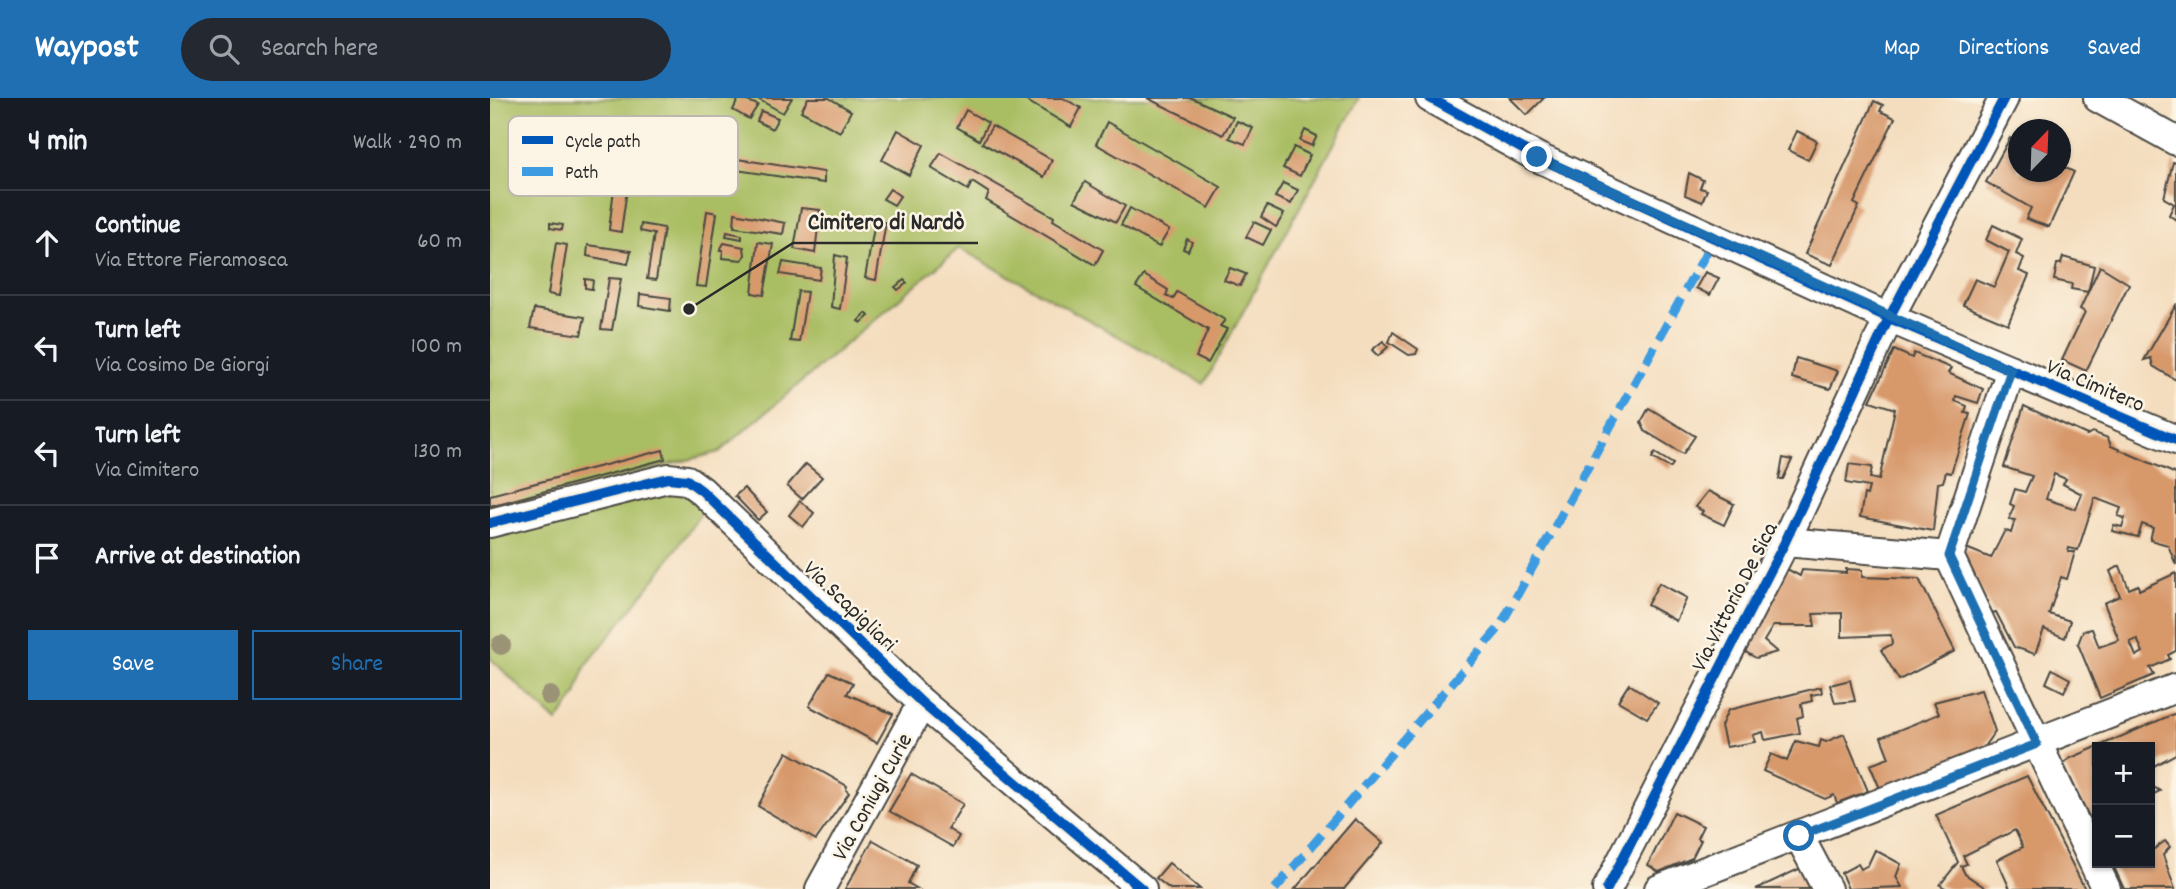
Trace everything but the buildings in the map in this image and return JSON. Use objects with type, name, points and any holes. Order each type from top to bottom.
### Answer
[{"type":"street","name":"Via Cimitero","points":[[1430,98],[1537,157],[1889,318],[2176,440]]},
{"type":"street","name":"Via Vittorio De Sica","points":[[1607,889],[1785,542],[1889,318],[2004,98]]},
{"type":"street","points":[[2098,98],[2176,141]]},
{"type":"street","points":[[2011,370],[1949,556],[2106,889]]},
{"type":"street","name":"Via Scapigliari","points":[[490,523],[668,478],[687,480],[702,491],[922,703],[1142,889]]},
{"type":"street","points":[[1785,542],[1949,556]]},
{"type":"street","points":[[1659,889],[2176,688]]},
{"type":"street","name":"Via Coniugi Curie","points":[[820,889],[922,703]]},
{"type":"street","points":[[1799,836],[1827,889]]},
{"type":"green space","points":[[490,98],[1359,98],[1204,384],[959,248],[719,452],[490,510]]},
{"type":"green space","points":[[668,491],[685,492],[704,509],[658,575],[585,667],[576,695],[557,722],[490,658],[490,535]]},
{"type":"marked path","points":[[1275,889],[1499,628],[1715,237]]},
{"type":"cycle path","points":[[1430,98],[1537,157],[1889,318],[2176,440]]},
{"type":"cycle path","points":[[1607,889],[1785,542],[1889,318],[2004,98]]},
{"type":"cycle path","points":[[490,523],[668,478],[687,480],[702,491],[922,703],[1142,889]]},
{"type":"place","name":"Cimitero di Nardò","points":[[689,309]]},
{"type":"route","points":[[1537,157],[1889,318],[2011,370],[1949,556],[2037,744],[1799,836]]}]
